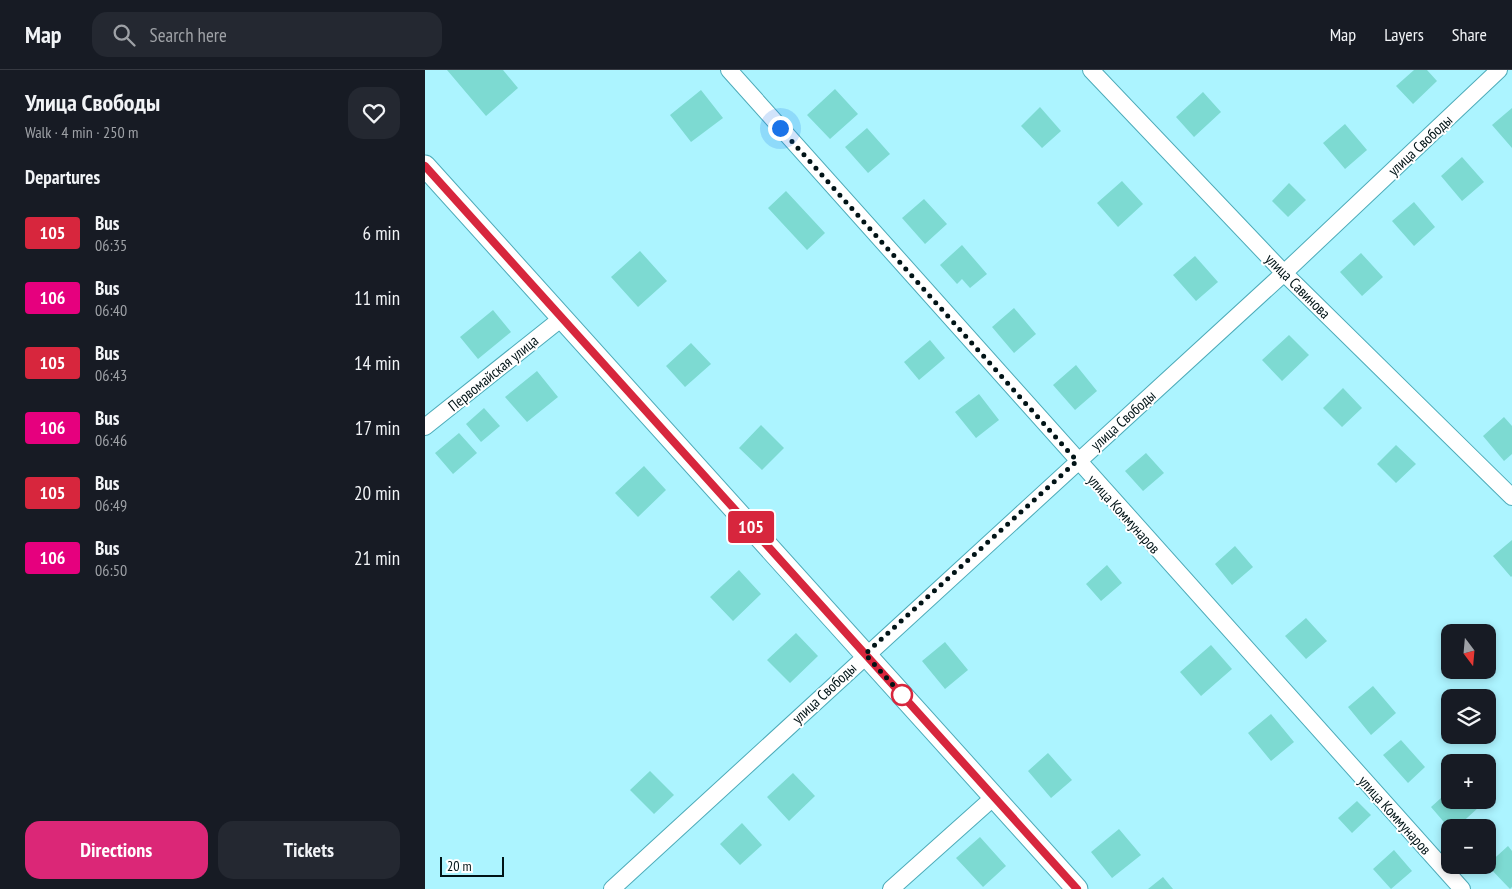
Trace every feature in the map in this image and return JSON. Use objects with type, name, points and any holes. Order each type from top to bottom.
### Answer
[{"type":"street","name":"улица Коммунаров","points":[[729,70],[1462,889]]},
{"type":"street","name":"улица Савинова","points":[[1091,70],[1284,273],[1512,497]]},
{"type":"street","name":"улица Свободы","points":[[612,889],[865,654],[1284,273],[1499,70]]},
{"type":"street","points":[[425,166],[1077,889]]},
{"type":"street","name":"Первомайская улица","points":[[425,427],[562,318]]},
{"type":"street","points":[[891,889],[994,798]]},
{"type":"building","points":[[447,70],[503,70],[518,88],[486,116]]},
{"type":"building","points":[[1414,70],[1427,70],[1437,81],[1413,104],[1396,86]]},
{"type":"building","points":[[835,89],[858,114],[830,139],[807,115]]},
{"type":"building","points":[[701,90],[723,118],[691,142],[670,115]]},
{"type":"building","points":[[1203,92],[1221,112],[1194,137],[1176,117]]},
{"type":"building","points":[[1040,107],[1061,131],[1042,148],[1021,126]]},
{"type":"building","points":[[1512,108],[1512,148],[1492,125]]},
{"type":"building","points":[[1345,124],[1367,150],[1345,169],[1323,143]]},
{"type":"building","points":[[867,128],[890,154],[868,173],[845,147]]},
{"type":"building","points":[[1462,157],[1484,182],[1462,201],[1441,176]]},
{"type":"building","points":[[1122,181],[1143,204],[1118,227],[1097,203]]},
{"type":"building","points":[[1289,183],[1306,200],[1288,217],[1272,201]]},
{"type":"building","points":[[786,191],[825,233],[807,250],[768,208]]},
{"type":"building","points":[[924,199],[947,224],[925,244],[902,218]]},
{"type":"building","points":[[1414,202],[1435,227],[1414,246],[1392,221]]},
{"type":"building","points":[[962,245],[987,274],[970,288],[962,279],[957,284],[940,265]]},
{"type":"building","points":[[640,251],[667,281],[638,307],[611,277]]},
{"type":"building","points":[[1361,253],[1383,277],[1362,296],[1340,272]]},
{"type":"building","points":[[1195,256],[1218,282],[1196,301],[1173,275]]},
{"type":"building","points":[[1014,308],[1036,334],[1014,353],[992,327]]},
{"type":"building","points":[[493,310],[511,332],[478,359],[460,337]]},
{"type":"building","points":[[1289,335],[1309,355],[1282,381],[1262,360]]},
{"type":"building","points":[[930,340],[945,358],[919,380],[904,362]]},
{"type":"building","points":[[691,343],[711,364],[685,387],[666,366]]},
{"type":"building","points":[[1076,365],[1097,391],[1075,410],[1053,385]]},
{"type":"building","points":[[537,371],[558,397],[527,422],[505,397]]},
{"type":"building","points":[[1343,388],[1362,408],[1342,427],[1323,408]]},
{"type":"building","points":[[979,394],[999,420],[976,438],[955,412]]},
{"type":"building","points":[[484,408],[500,426],[481,442],[466,424]]},
{"type":"building","points":[[1504,417],[1512,426],[1512,454],[1504,461],[1483,436]]},
{"type":"building","points":[[761,425],[784,448],[762,470],[739,448]]},
{"type":"building","points":[[459,433],[477,453],[453,474],[435,453]]},
{"type":"building","points":[[1396,445],[1416,464],[1396,483],[1377,464]]},
{"type":"building","points":[[1146,453],[1164,473],[1143,491],[1125,471]]},
{"type":"building","points":[[644,466],[666,490],[638,517],[615,493]]},
{"type":"building","points":[[1512,540],[1512,576],[1511,577],[1493,556]]},
{"type":"building","points":[[1235,546],[1253,567],[1232,585],[1215,564]]},
{"type":"building","points":[[1107,565],[1122,583],[1101,601],[1086,584]]},
{"type":"building","points":[[739,570],[761,594],[733,621],[710,597]]},
{"type":"building","points":[[1306,618],[1327,641],[1306,659],[1285,636]]},
{"type":"building","points":[[796,633],[818,656],[790,683],[767,660]]},
{"type":"building","points":[[945,642],[968,670],[945,689],[922,661]]},
{"type":"building","points":[[1211,645],[1232,669],[1201,696],[1180,672]]},
{"type":"building","points":[[1373,686],[1396,713],[1371,735],[1348,707]]},
{"type":"building","points":[[1271,714],[1294,742],[1271,761],[1248,733]]},
{"type":"building","points":[[1401,740],[1425,767],[1408,783],[1383,755]]},
{"type":"building","points":[[1048,753],[1072,780],[1051,798],[1028,771]]},
{"type":"building","points":[[650,771],[674,795],[654,814],[630,790]]},
{"type":"building","points":[[793,773],[815,796],[789,821],[767,797]]},
{"type":"building","points":[[1441,798],[1441,809],[1477,809],[1466,819],[1441,819],[1431,807]]},
{"type":"building","points":[[1357,801],[1371,815],[1352,833],[1338,818]]},
{"type":"building","points":[[742,823],[762,845],[740,865],[720,844]]},
{"type":"building","points":[[1119,829],[1141,855],[1112,878],[1091,852]]},
{"type":"building","points":[[980,837],[1006,866],[983,887],[956,858]]},
{"type":"building","points":[[1508,846],[1512,851],[1512,887],[1510,889],[1496,874],[1496,857]]},
{"type":"building","points":[[1394,850],[1412,871],[1391,889],[1373,869]]},
{"type":"building","points":[[1163,877],[1173,889],[1148,889]]},
{"type":"bus line","name":"105","points":[[425,166],[1077,889]]},
{"type":"route","points":[[780,128],[1077,461],[865,654],[902,695]]}]
